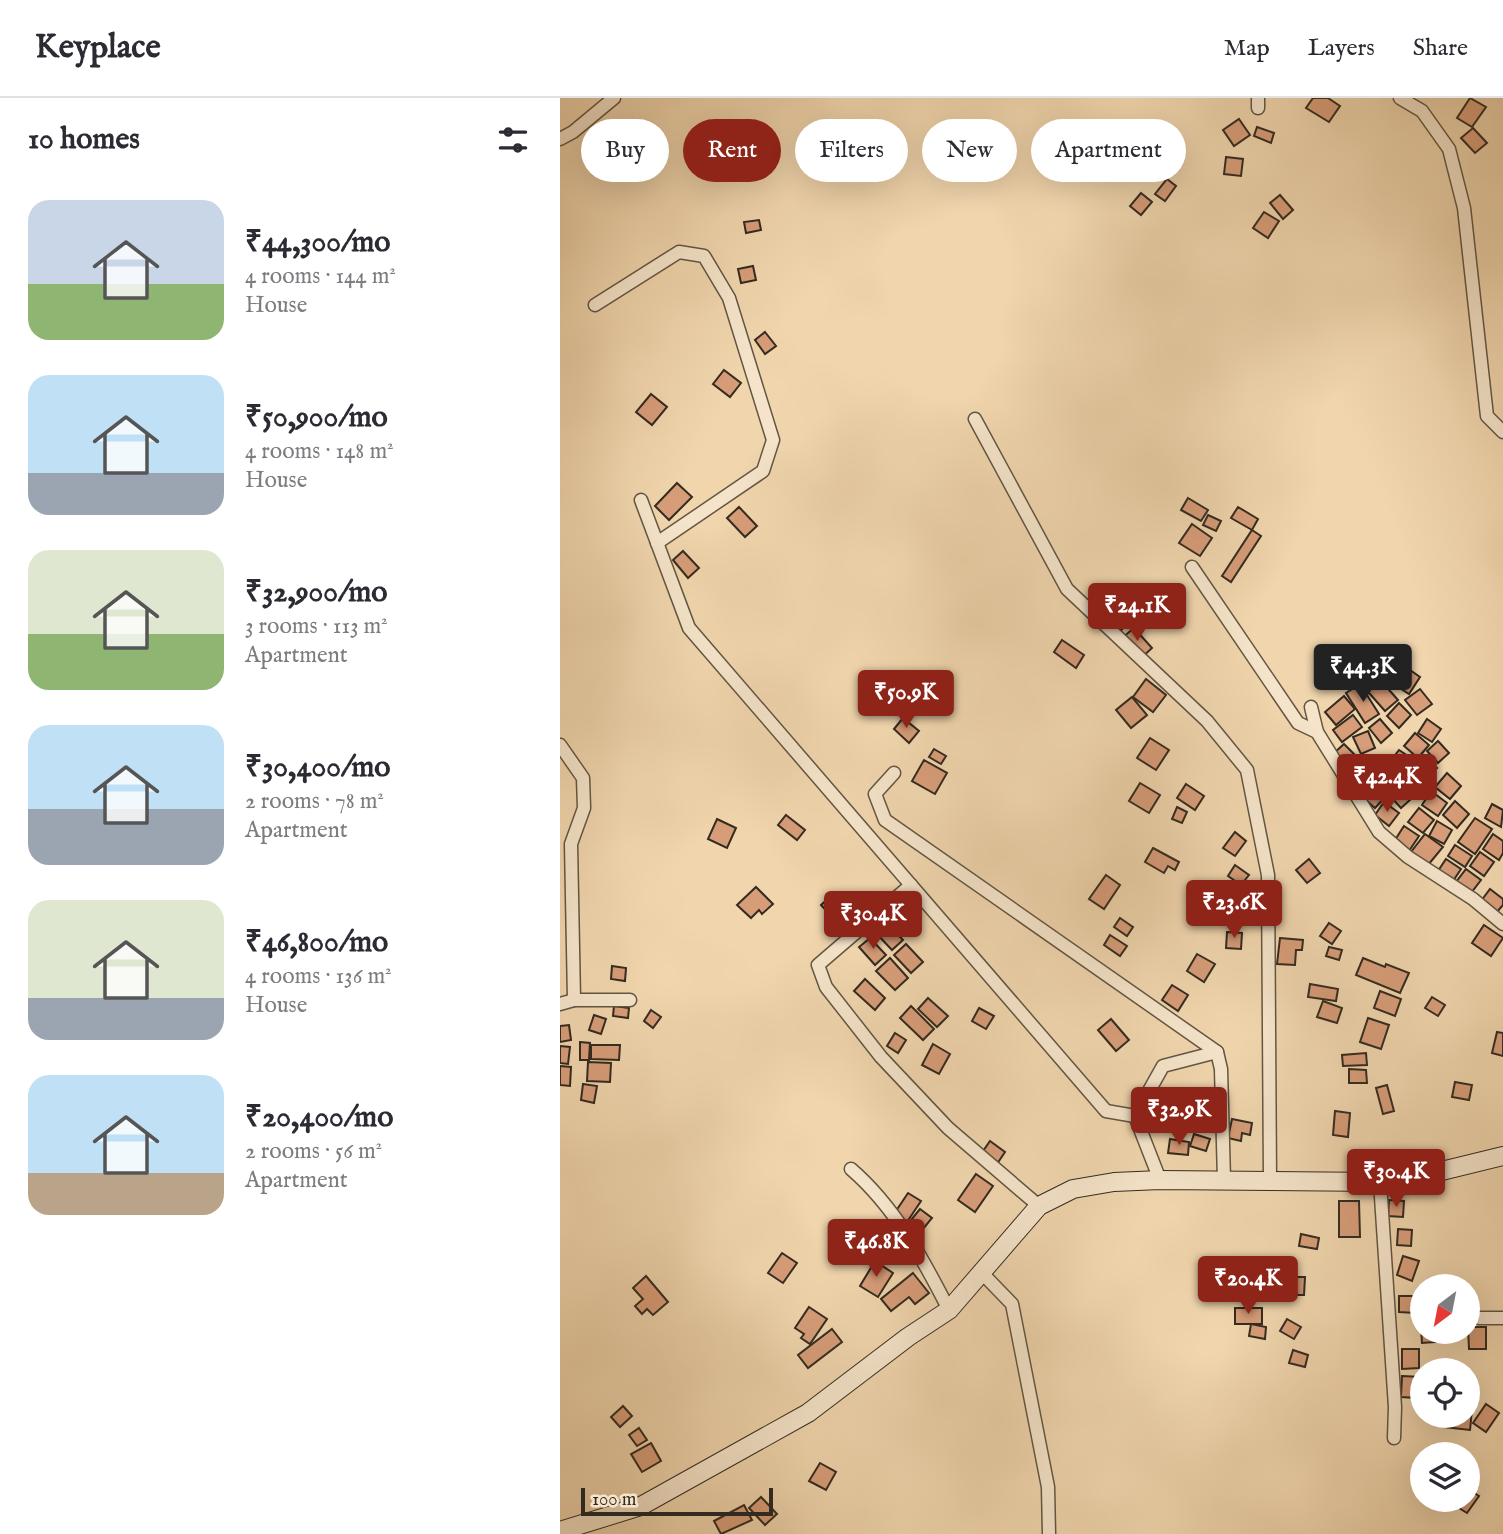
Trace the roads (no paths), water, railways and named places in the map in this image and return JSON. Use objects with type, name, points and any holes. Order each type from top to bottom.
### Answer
[{"type":"main road","points":[[560,1531],[642,1506],[808,1413],[908,1337],[949,1310],[1039,1206],[1073,1189],[1114,1182],[1160,1180],[1380,1182],[1413,1178],[1503,1156]]},
{"type":"street","points":[[560,139],[573,132],[614,98]]},
{"type":"street","points":[[1401,98],[1422,111],[1449,149],[1464,208],[1487,416],[1503,432]]},
{"type":"street","points":[[595,305],[679,252],[704,256],[729,298],[773,440],[763,471],[657,543]]},
{"type":"street","points":[[975,419],[1067,589],[1207,721],[1247,770],[1268,875],[1270,1180]]},
{"type":"street","points":[[641,500],[689,628],[1107,1111],[1135,1116]]},
{"type":"street","points":[[1192,567],[1298,723],[1317,732]]},
{"type":"street","points":[[1311,707],[1317,732],[1379,832],[1408,857],[1474,899],[1503,924]]},
{"type":"street","points":[[560,745],[583,778],[584,808],[571,844],[574,1000]]},
{"type":"street","points":[[894,773],[875,794],[885,820],[1216,1052],[1221,1069],[1224,1180]]},
{"type":"street","points":[[911,885],[818,965],[826,987],[881,1057],[948,1128],[1039,1206]]},
{"type":"street","points":[[560,1004],[574,1000],[630,1000]]},
{"type":"street","points":[[1135,1116],[1163,1066],[1216,1052]]},
{"type":"street","points":[[1135,1116],[1160,1180]]},
{"type":"street","points":[[851,1169],[872,1188],[922,1257],[949,1310]]},
{"type":"street","points":[[1380,1182],[1395,1407],[1394,1437]]},
{"type":"street","points":[[982,1273],[1012,1304],[1048,1487],[1049,1534]]},
{"type":"street","points":[[1480,1318],[1503,1318]]}]
